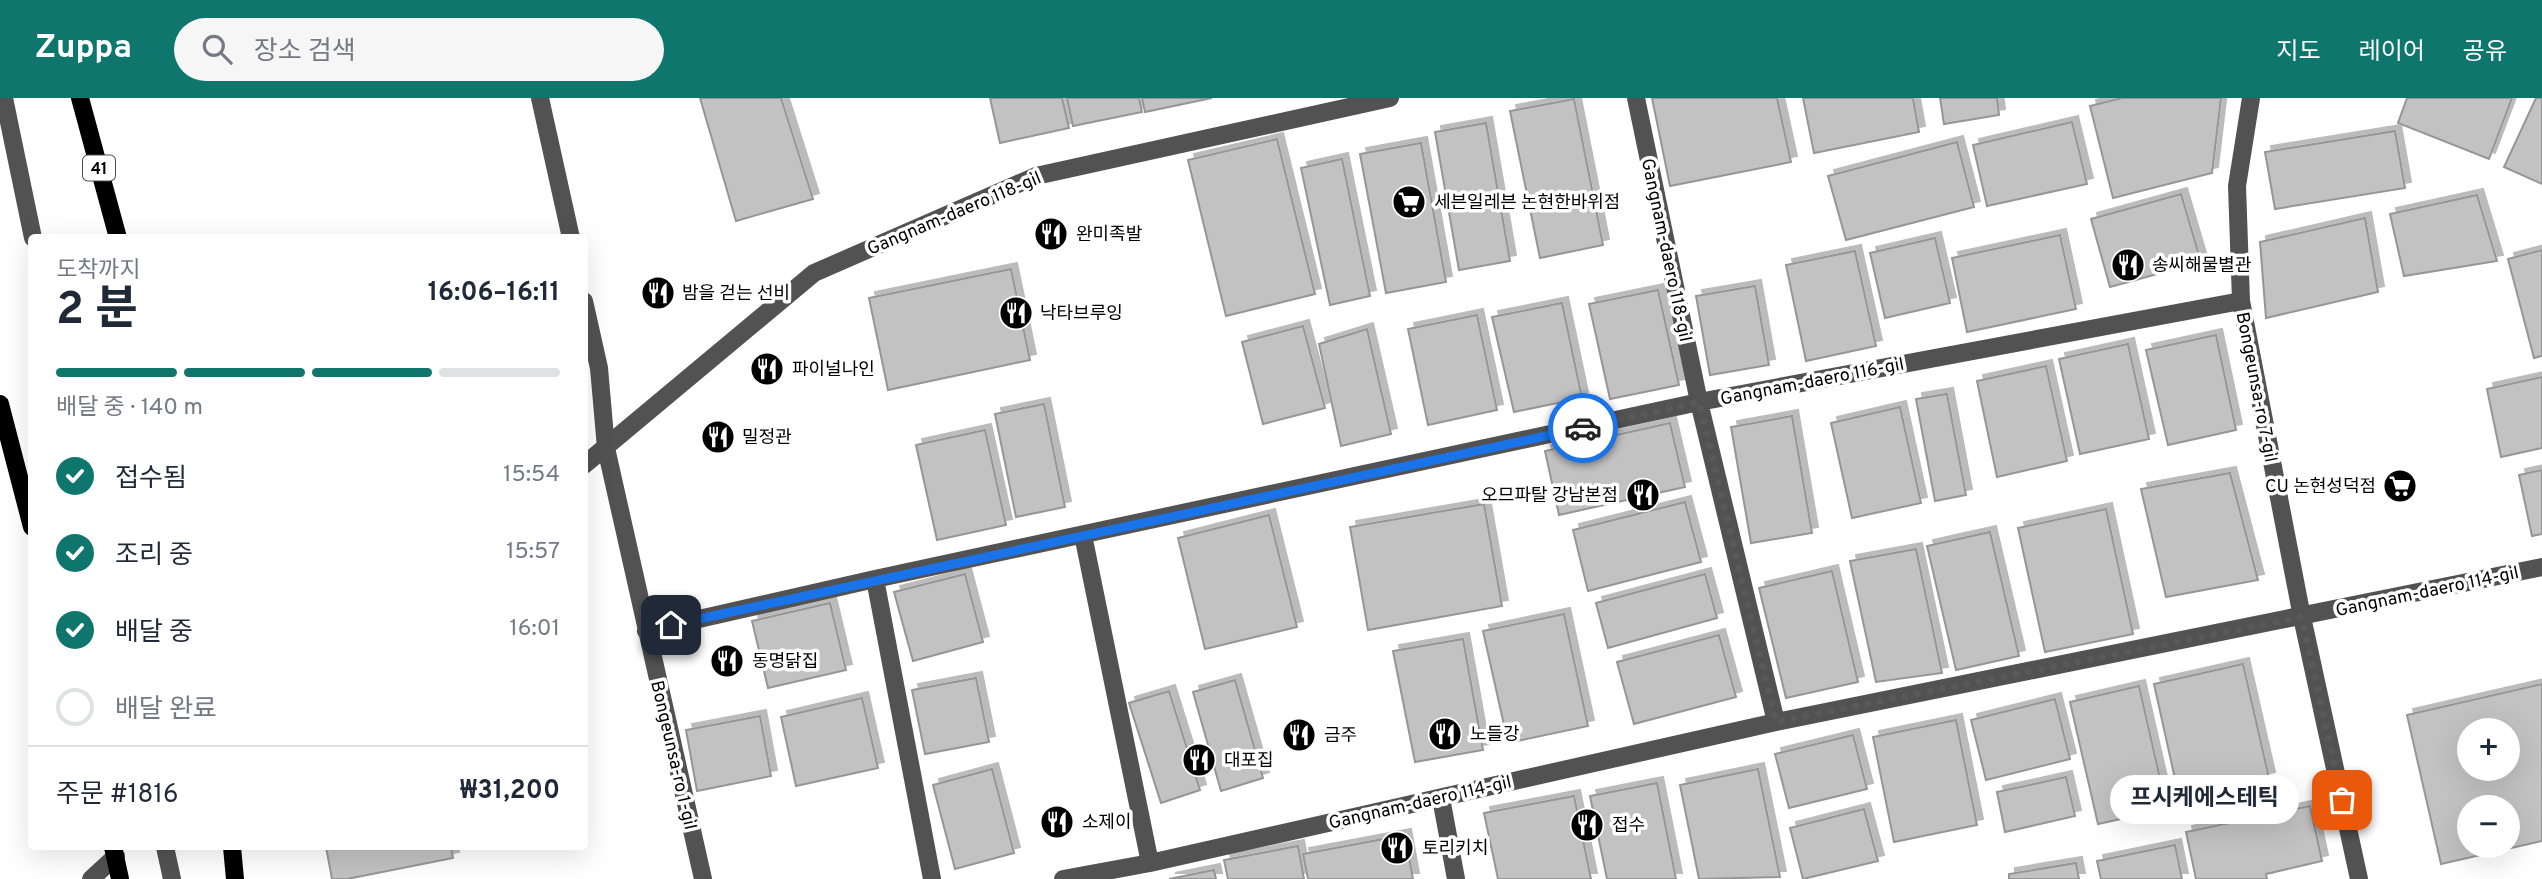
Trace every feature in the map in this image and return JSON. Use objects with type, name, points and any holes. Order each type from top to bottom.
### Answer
[{"type":"main road","name":"41","points":[[80,98],[117,234]]},
{"type":"main road","points":[[0,404],[28,512]]},
{"type":"main road","points":[[232,850],[235,879]]},
{"type":"main road","points":[[115,851],[120,879]]},
{"type":"street","points":[[4,98],[32,234]]},
{"type":"street","points":[[540,98],[570,234]]},
{"type":"street","name":"Gangnam-daero 118-gil","points":[[588,461],[814,273],[1036,176],[1390,98]]},
{"type":"street","name":"Gangnam-daero 118-gil","points":[[1636,98],[1699,402]]},
{"type":"street","name":"Bongeunsa-ro 7-gil","points":[[2250,98],[2237,186],[2241,301],[2302,617],[2359,879]]},
{"type":"street","name":"Gangnam-daero 116-gil","points":[[646,631],[875,579],[1699,402],[2241,301]]},
{"type":"street","name":"Bongeunsa-ro 1-gil","points":[[588,319],[599,368],[606,448],[703,879]]},
{"type":"street","points":[[1699,402],[1776,722]]},
{"type":"street","points":[[1083,535],[1150,863]]},
{"type":"street","name":"Gangnam-daero 114-gil","points":[[1063,879],[1150,863],[1776,722],[2542,567]]},
{"type":"street","points":[[875,579],[932,879]]},
{"type":"street","points":[[1441,798],[1456,879]]},
{"type":"street","points":[[166,850],[172,879]]},
{"type":"street","points":[[91,879],[115,851]]},
{"type":"building","points":[[700,98],[781,98],[813,199],[736,221]]},
{"type":"building","points":[[990,98],[1062,98],[1069,128],[1000,143]]},
{"type":"building","points":[[1067,98],[1139,98],[1142,112],[1073,126]]},
{"type":"building","points":[[1142,98],[1212,98],[1145,112]]},
{"type":"building","points":[[1652,98],[1777,98],[1791,162],[1670,186]]},
{"type":"building","points":[[1803,98],[1913,98],[1919,132],[1814,153]]},
{"type":"building","points":[[1940,98],[1997,98],[1999,115],[1944,124]]},
{"type":"building","points":[[2122,98],[2221,98],[2212,173],[2113,198],[2090,106]]},
{"type":"building","points":[[2407,98],[2512,98],[2489,159],[2398,123]]},
{"type":"building","points":[[2536,98],[2542,98],[2542,184],[2504,167]]},
{"type":"building","points":[[1574,99],[1603,245],[1540,258],[1510,111]]},
{"type":"building","points":[[2072,122],[2087,184],[1987,206],[1973,145]]},
{"type":"building","points":[[1486,123],[1510,261],[1459,270],[1435,132]]},
{"type":"building","points":[[2395,131],[2405,188],[2275,209],[2265,152]]},
{"type":"building","points":[[1277,139],[1315,294],[1226,316],[1188,160]]},
{"type":"building","points":[[1957,142],[1974,207],[1846,240],[1828,176]]},
{"type":"building","points":[[1421,143],[1446,282],[1386,293],[1360,154]]},
{"type":"building","points":[[1342,159],[1370,296],[1330,305],[1301,168]]},
{"type":"building","points":[[2181,194],[2201,262],[2110,287],[2091,219]]},
{"type":"building","points":[[2477,195],[2497,261],[2404,276],[2390,214]]},
{"type":"building","points":[[2365,218],[2378,292],[2266,318],[2260,242]]},
{"type":"building","points":[[2060,235],[2076,309],[1967,332],[1952,258]]},
{"type":"building","points":[[1935,238],[1950,303],[1885,318],[1870,253]]},
{"type":"building","points":[[2542,250],[2542,356],[2534,358],[2508,259]]},
{"type":"building","points":[[1855,251],[1876,346],[1806,361],[1786,265]]},
{"type":"building","points":[[1011,269],[1030,360],[888,390],[869,298]]},
{"type":"building","points":[[1755,286],[1769,365],[1710,375],[1696,296]]},
{"type":"building","points":[[1658,290],[1679,385],[1610,399],[1589,304]]},
{"type":"building","points":[[1562,303],[1582,398],[1514,412],[1492,317]]},
{"type":"building","points":[[1477,315],[1497,410],[1428,425],[1408,329]]},
{"type":"building","points":[[1303,326],[1325,408],[1263,424],[1242,342]]},
{"type":"building","points":[[1367,329],[1391,434],[1341,446],[1319,344]]},
{"type":"building","points":[[2216,335],[2236,430],[2168,445],[2146,350]]},
{"type":"building","points":[[2128,344],[2149,439],[2080,454],[2059,359]]},
{"type":"building","points":[[2046,366],[2067,461],[1997,477],[1977,381]]},
{"type":"building","points":[[2542,377],[2542,448],[2501,457],[2487,389]]},
{"type":"building","points":[[1947,394],[1966,495],[1935,501],[1916,399]]},
{"type":"building","points":[[1044,404],[1065,507],[1016,517],[995,414]]},
{"type":"building","points":[[1900,407],[1921,503],[1852,518],[1831,423]]},
{"type":"building","points":[[1792,416],[1812,533],[1751,543],[1731,427]]},
{"type":"building","points":[[1670,423],[1685,487],[1559,515],[1545,451]]},
{"type":"building","points":[[985,430],[1006,525],[937,540],[916,445]]},
{"type":"building","points":[[2542,470],[2542,534],[2532,536],[2519,475]]},
{"type":"building","points":[[2230,473],[2258,580],[2166,597],[2141,489]]},
{"type":"building","points":[[1685,502],[1701,562],[1588,591],[1573,530]]},
{"type":"building","points":[[1484,504],[1502,606],[1368,630],[1350,527]]},
{"type":"building","points":[[2106,509],[2133,634],[2045,652],[2018,528]]},
{"type":"building","points":[[1269,515],[1297,627],[1205,649],[1178,538]]},
{"type":"building","points":[[1990,532],[2019,656],[1956,670],[1927,546]]},
{"type":"building","points":[[1916,549],[1942,673],[1876,682],[1850,561]]},
{"type":"building","points":[[1832,571],[1858,682],[1786,698],[1759,588]]},
{"type":"building","points":[[965,574],[983,642],[913,661],[894,592]]},
{"type":"building","points":[[1705,574],[1717,618],[1608,648],[1596,603]]},
{"type":"building","points":[[830,603],[846,670],[768,688],[752,621]]},
{"type":"building","points":[[1564,614],[1588,726],[1508,743],[1483,631]]},
{"type":"building","points":[[1719,635],[1736,697],[1634,724],[1617,662]]},
{"type":"building","points":[[1463,639],[1483,750],[1415,762],[1393,651]]},
{"type":"building","points":[[2243,664],[2269,778],[2179,797],[2154,684]]},
{"type":"building","points":[[976,678],[989,742],[925,754],[912,690]]},
{"type":"building","points":[[1235,680],[1263,778],[1221,791],[1193,692]]},
{"type":"building","points":[[2542,684],[2542,841],[2520,846],[2520,795],[2457,795],[2457,858],[2467,858],[2441,864],[2407,715]]},
{"type":"building","points":[[2139,686],[2167,809],[2098,824],[2070,702]]},
{"type":"building","points":[[1169,691],[1200,790],[1161,803],[1129,703]]},
{"type":"building","points":[[862,698],[878,768],[796,786],[781,717]]},
{"type":"building","points":[[2055,699],[2070,759],[1986,780],[1971,720]]},
{"type":"building","points":[[760,716],[771,776],[697,791],[686,730]]},
{"type":"building","points":[[1956,720],[1977,825],[1894,842],[1873,737]]},
{"type":"building","points":[[1853,735],[1867,789],[1789,808],[1775,754]]},
{"type":"building","points":[[992,769],[1014,853],[955,869],[933,785]]},
{"type":"building","points":[[1758,769],[1780,877],[1699,879],[1680,785]]},
{"type":"building","points":[[2066,777],[2075,816],[2005,832],[1997,792]]},
{"type":"building","points":[[1657,783],[1676,879],[1607,879],[1590,796]]},
{"type":"building","points":[[1574,796],[1591,879],[1498,879],[1484,813]]},
{"type":"building","points":[[2310,806],[2322,861],[2266,874],[2267,879],[2196,879],[2186,832]]},
{"type":"building","points":[[1864,809],[1878,861],[1803,879],[1790,828]]},
{"type":"building","points":[[1405,835],[1413,879],[1308,879],[1303,854]]},
{"type":"building","points":[[2175,845],[2182,879],[2101,879],[2097,861]]},
{"type":"building","points":[[1298,846],[1304,879],[1228,879],[1224,860]]},
{"type":"building","points":[[327,850],[452,850],[453,858],[347,879],[332,879]]},
{"type":"building","points":[[2076,863],[2079,879],[2009,879],[2009,874]]},
{"type":"building","points":[[1214,870],[1216,879],[1169,879]]},
{"type":"way so far","points":[[1583,428],[1699,402],[1776,722],[2302,617],[2342,800]]},
{"type":"place","name":"세븐일레븐 논현한바위점","points":[[1409,202]]},
{"type":"place","name":"완미족발","points":[[1051,234]]},
{"type":"place","name":"송씨해물별관","points":[[2128,265]]},
{"type":"place","name":"밤을 걷는 선비","points":[[658,293]]},
{"type":"place","name":"낙타브루잉","points":[[1016,313]]},
{"type":"place","name":"파이널나인","points":[[767,369]]},
{"type":"place","name":"밀정관","points":[[718,437]]},
{"type":"place","name":"CU 논현성덕점","points":[[2400,486]]},
{"type":"place","name":"오므파탈 강남본점","points":[[1643,495]]},
{"type":"place","name":"동명닭집","points":[[727,661]]},
{"type":"place","name":"노들강","points":[[1445,734]]},
{"type":"place","name":"금주","points":[[1299,735]]},
{"type":"place","name":"대포집","points":[[1199,760]]},
{"type":"place","name":"프시케에스테틱","points":[[2342,800]]},
{"type":"place","name":"소제이","points":[[1057,822]]},
{"type":"place","name":"접수","points":[[1587,825]]},
{"type":"place","name":"토리키치","points":[[1397,848]]},
{"type":"route","points":[[671,625],[1583,428]]}]
